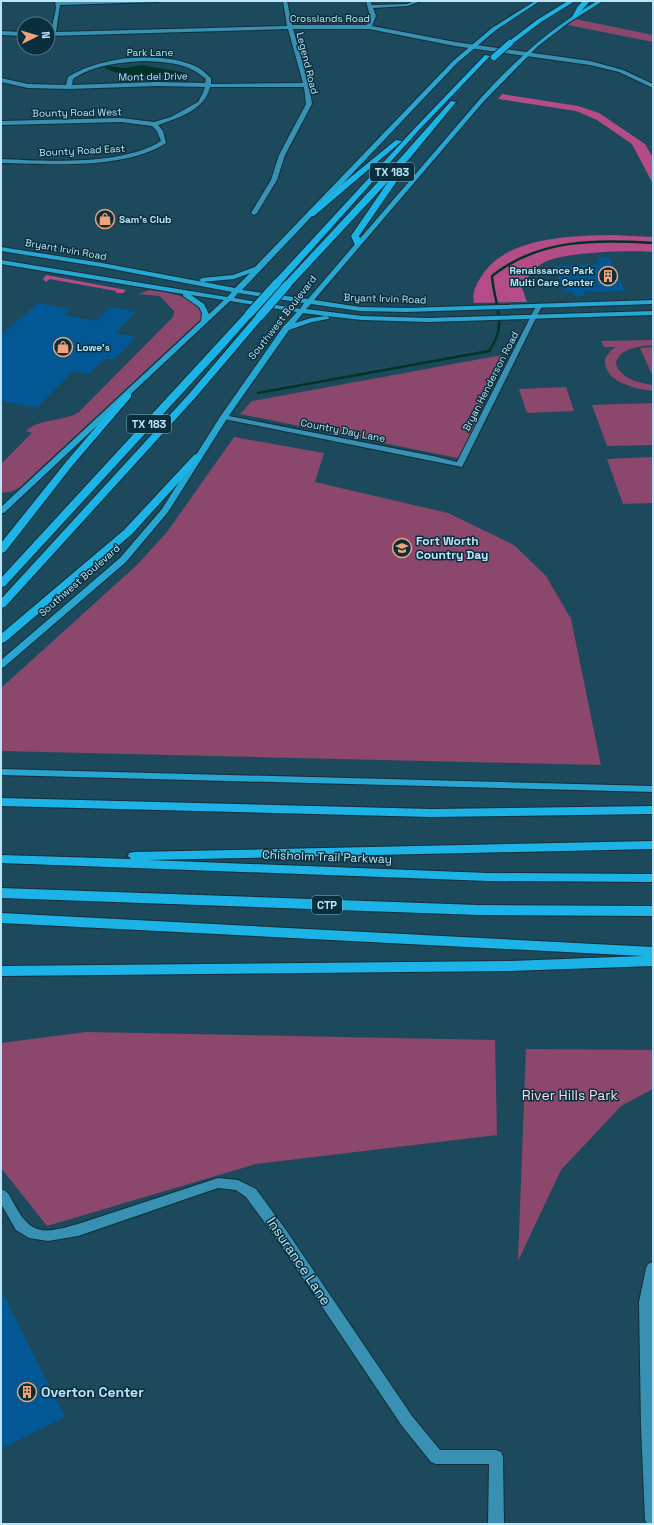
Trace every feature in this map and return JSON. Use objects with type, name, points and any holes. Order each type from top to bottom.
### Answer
[{"type":"highway","name":"Southwest Boulevard","points":[[1,605],[192,396],[288,285],[407,156],[502,42],[564,1]]},
{"type":"highway","name":"Southwest Boulevard","points":[[1,584],[65,513],[176,396],[417,129],[490,57],[539,21],[572,1]]},
{"type":"highway","points":[[574,16],[580,7],[587,1]]},
{"type":"highway","points":[[311,214],[407,134],[417,129]]},
{"type":"highway","points":[[358,243],[355,236],[406,162],[407,156]]},
{"type":"highway","points":[[1,550],[69,464],[128,395]]},
{"type":"highway","points":[[1,640],[128,532],[196,457]]},
{"type":"highway","points":[[1,802],[372,811],[499,812],[653,810]]},
{"type":"highway","points":[[24,860],[268,852],[653,845]]},
{"type":"highway","name":"Chisholm Trail Parkway","points":[[1,859],[494,877],[653,878]]},
{"type":"highway","name":"CTP","points":[[1,893],[485,910],[653,911]]},
{"type":"highway","points":[[1,918],[653,952]]},
{"type":"highway","points":[[1,971],[510,966],[653,961]]},
{"type":"main road","points":[[1,511],[128,395],[229,299],[311,214],[345,176],[472,46],[508,20],[538,1]]},
{"type":"main road","name":"Southwest Boulevard","points":[[1,665],[123,560],[165,510],[196,457],[286,329],[358,243],[482,100],[525,53],[558,26],[601,1]]},
{"type":"main road","name":"Bryant Irvin Road","points":[[1,249],[178,279],[237,291],[344,308],[391,310],[653,302]]},
{"type":"main road","name":"Bryant Irvin Road","points":[[1,262],[165,290],[344,316],[409,320],[653,313]]},
{"type":"main road","points":[[178,279],[216,280],[234,277],[250,271],[264,262]]},
{"type":"main road","points":[[325,282],[323,293],[327,299],[344,308]]},
{"type":"main road","points":[[165,290],[190,297],[200,304],[206,313],[204,323]]},
{"type":"main road","points":[[286,329],[311,320],[344,316]]},
{"type":"main road","points":[[1,772],[653,789]]},
{"type":"street","points":[[54,16],[57,2],[157,1]]},
{"type":"street","name":"Legend Road","points":[[254,213],[274,180],[282,155],[306,112],[308,104],[306,85],[290,27],[285,1]]},
{"type":"street","points":[[368,1],[373,16],[369,27]]},
{"type":"street","points":[[370,7],[398,6],[419,1]]},
{"type":"street","name":"Crosslands Road","points":[[56,34],[290,27],[369,27],[472,46],[603,66],[631,75],[653,86]]},
{"type":"street","points":[[1,33],[16,34]]},
{"type":"street","name":"Park Lane","points":[[69,87],[70,78],[82,70],[106,64],[141,60],[163,60],[189,65],[200,69],[209,79],[209,85]]},
{"type":"street","name":"Mont del Drive","points":[[1,80],[28,86],[69,87],[157,84],[306,85]]},
{"type":"street","points":[[154,124],[173,118],[200,103],[209,85]]},
{"type":"street","name":"Bounty Road West","points":[[1,123],[121,120],[154,124]]},
{"type":"street","name":"Bounty Road East","points":[[1,161],[93,160],[139,155],[149,152],[164,142],[160,131],[154,124]]},
{"type":"street","name":"Bryan Henderson Road","points":[[459,465],[539,306]]},
{"type":"street","name":"Country Day Lane","points":[[224,416],[434,458],[459,465]]},
{"type":"street","name":"Insurance Lane","points":[[1,1194],[21,1227],[40,1237],[60,1236],[218,1183],[238,1185],[251,1193],[281,1234],[407,1420],[436,1457],[496,1457],[496,1524]]},
{"type":"street","points":[[653,1268],[646,1302],[648,1427],[653,1520]]},
{"type":"green space","points":[[575,19],[653,35],[653,42],[568,25]]},
{"type":"green space","points":[[150,290],[174,294],[191,301],[198,305],[201,312],[201,319],[19,488],[10,492],[1,493],[1,464],[32,433],[26,431],[38,424],[79,412],[173,317],[174,311],[160,296],[138,294]]},
{"type":"green space","points":[[653,340],[653,345],[636,347],[625,351],[621,354],[616,364],[618,369],[626,377],[642,383],[653,385],[653,391],[622,383],[609,373],[606,367],[605,359],[610,351],[616,347],[604,347],[601,341]]},
{"type":"green space","points":[[653,347],[653,377],[640,348]]},
{"type":"green space","points":[[502,355],[462,459],[240,414],[252,401]]},
{"type":"green space","points":[[566,387],[574,411],[527,413],[519,389]]},
{"type":"green space","points":[[653,403],[653,445],[607,446],[592,405]]},
{"type":"green space","name":"Fort Worth Country Day","points":[[234,437],[324,453],[315,482],[448,513],[514,545],[546,576],[571,619],[601,765],[1,751],[1,688],[137,565],[167,532]]},
{"type":"green space","points":[[653,457],[653,503],[623,504],[607,459]]},
{"type":"green space","points":[[86,1032],[495,1040],[497,1135],[256,1164],[47,1226],[1,1168],[1,1043]]},
{"type":"green space","name":"River Hills Park","points":[[526,1049],[653,1050],[653,1089],[621,1106],[561,1170],[518,1261]]},
{"type":"shaded area","points":[[142,65],[187,73],[135,76],[125,75],[105,68],[106,66],[125,68]]},
{"type":"shaded area","points":[[502,94],[578,106],[599,113],[645,144],[653,158],[653,184],[632,144],[597,120],[576,111],[498,99]]},
{"type":"shaded area","points":[[611,235],[653,237],[653,252],[629,251],[580,254],[552,259],[543,263],[530,274],[522,288],[527,302],[474,303],[474,290],[481,277],[492,264],[506,254],[522,246],[558,238]]},
{"type":"shaded area","points":[[46,275],[126,290],[123,293],[116,293],[116,291],[50,279],[46,282],[43,279]]},
{"type":"building","name":"Renaissance Park Multi Care Center","points":[[597,257],[609,257],[625,291],[584,291],[586,296],[575,296],[573,292],[564,292],[553,266],[601,264]]},
{"type":"building","name":"Lowe's","points":[[38,303],[70,309],[64,315],[96,321],[110,307],[136,312],[115,333],[136,337],[113,360],[105,358],[89,374],[73,371],[37,408],[1,401],[1,335]]},
{"type":"building","name":"Overton Center","points":[[1,1290],[65,1417],[1,1449]]},
{"type":"waterway","points":[[258,393],[489,351],[495,341],[499,323],[499,314],[492,276],[510,264],[529,254],[569,244],[589,242],[653,243]]},
{"type":"place","name":"Sam's Club","points":[[105,219]]},
{"type":"place","name":"Renaissance Park Multi Care Center","points":[[608,276]]},
{"type":"place","name":"Lowe's","points":[[63,347]]},
{"type":"place","name":"Fort Worth Country Day","points":[[402,548]]},
{"type":"place","name":"Overton Center","points":[[27,1392]]}]
